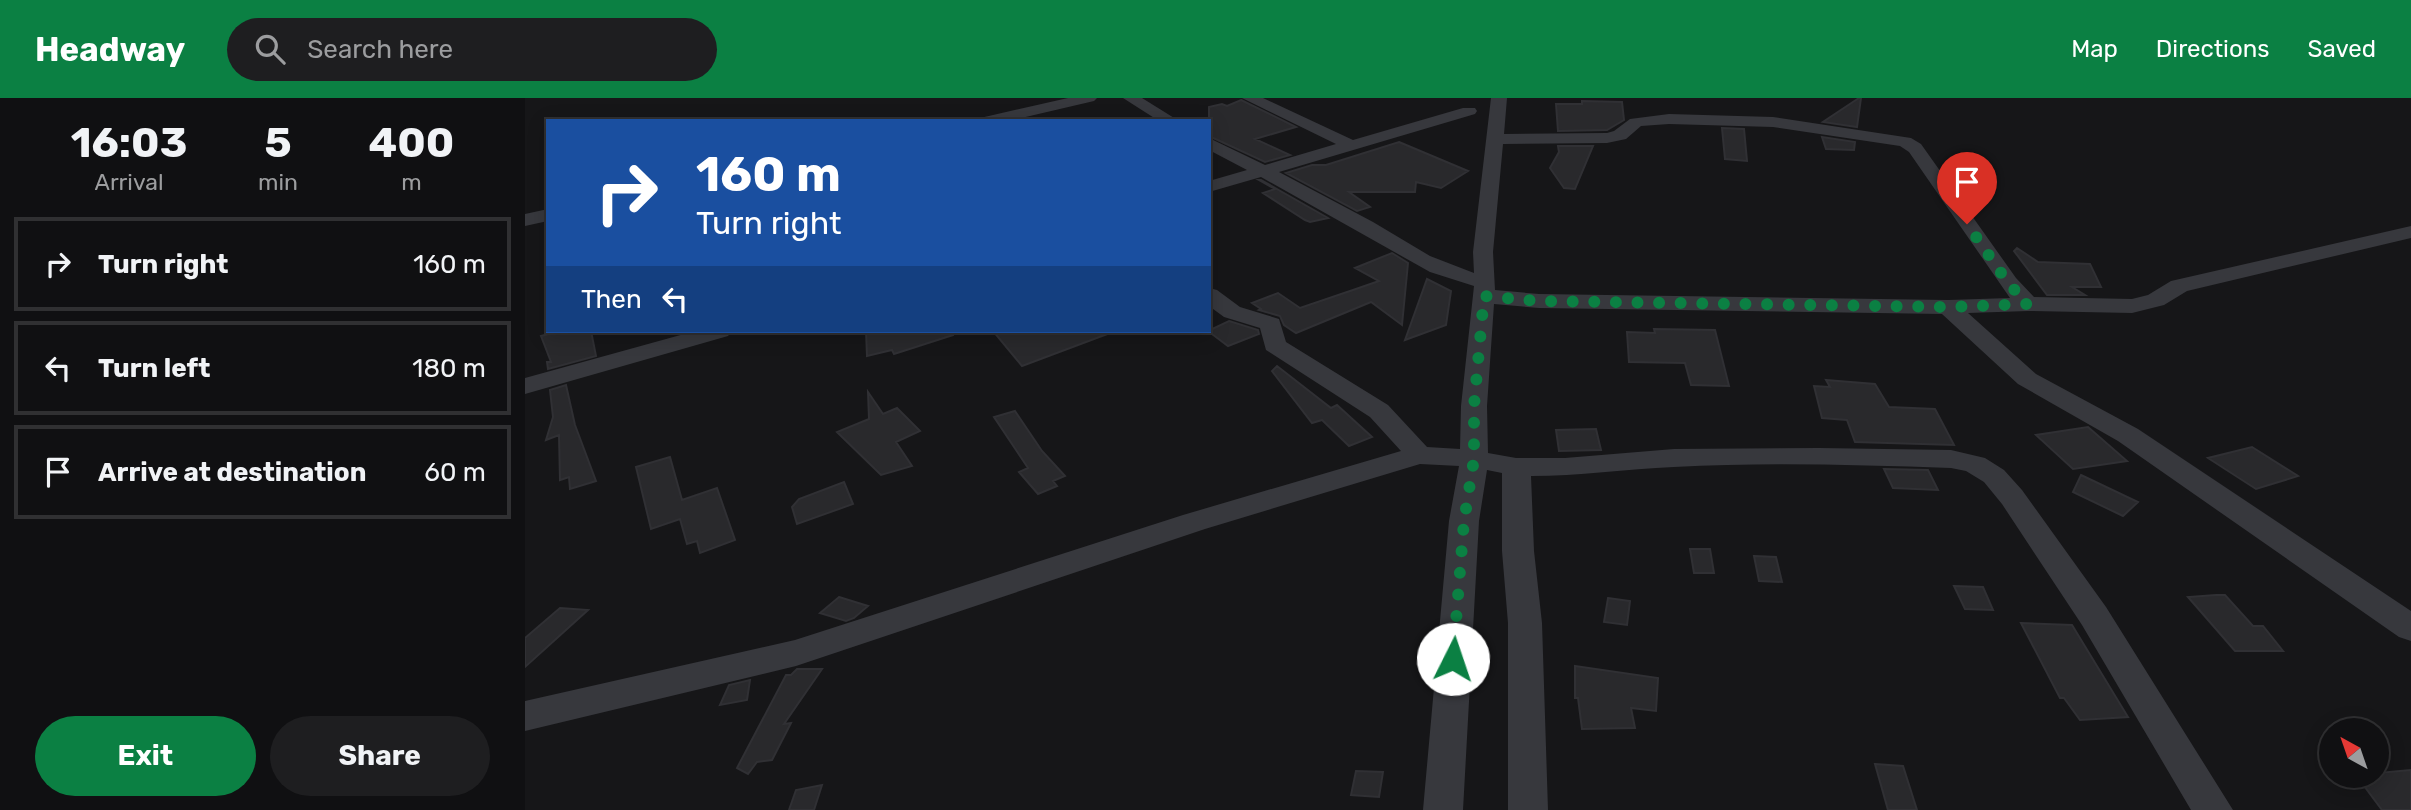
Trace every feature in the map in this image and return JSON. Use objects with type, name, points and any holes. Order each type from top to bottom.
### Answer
[{"type":"street","points":[[993,119],[1063,100],[1089,98]]},
{"type":"street","points":[[1131,98],[1168,119]]},
{"type":"street","points":[[1250,98],[1351,145]]},
{"type":"street","points":[[1443,98],[1469,111],[1613,138],[1631,124],[1669,119],[1773,122],[1905,142],[1915,148],[2008,283],[2028,304]]},
{"type":"street","points":[[1211,186],[1469,111]]},
{"type":"street","points":[[1443,810],[1464,521],[1474,459],[1474,406],[1485,288],[1483,253],[1497,117]]},
{"type":"street","points":[[1211,144],[1368,227],[1445,273],[1485,288],[1539,301],[1948,307],[2144,304],[2179,286],[2411,232]]},
{"type":"street","points":[[525,220],[546,215]]},
{"type":"street","points":[[1211,296],[1233,312],[1271,324],[1275,345],[1378,411],[1419,455]]},
{"type":"street","points":[[1948,307],[2027,379],[2128,435],[2411,628]]},
{"type":"street","points":[[525,386],[713,333]]},
{"type":"street","points":[[525,716],[796,653],[1121,545],[1419,455],[1474,459],[1516,467],[1674,458],[1819,456],[1951,459],[1975,464],[1994,476],[2027,518],[2094,616],[2213,810]]},
{"type":"street","points":[[1516,467],[1518,551],[1525,623],[1528,810]]},
{"type":"building","points":[[1859,98],[1857,127],[1823,122]]},
{"type":"building","points":[[1241,100],[1296,127],[1255,139],[1290,155],[1265,162],[1211,137],[1209,107],[1222,104],[1227,106]]},
{"type":"building","points":[[1582,101],[1622,102],[1624,120],[1607,130],[1558,131],[1556,104],[1582,104]]},
{"type":"building","points":[[1722,128],[1744,129],[1747,161],[1725,159]]},
{"type":"building","points":[[1822,137],[1855,142],[1854,150],[1826,149]]},
{"type":"building","points":[[1399,142],[1468,171],[1441,188],[1416,182],[1415,192],[1349,192],[1370,207],[1357,211],[1286,173],[1312,165],[1326,165]]},
{"type":"building","points":[[1558,146],[1593,146],[1575,189],[1564,188],[1550,168],[1559,152]]},
{"type":"building","points":[[1259,180],[1328,218],[1310,222],[1305,220],[1263,193],[1275,189]]},
{"type":"building","points":[[2017,248],[2038,262],[2090,264],[2101,287],[2072,287],[2085,295],[2047,295],[2014,251]]},
{"type":"building","points":[[1392,253],[1408,263],[1402,325],[1371,302],[1296,333],[1284,325],[1280,316],[1259,310],[1261,309],[1252,303],[1278,293],[1300,308],[1379,281],[1355,268]]},
{"type":"building","points":[[1427,279],[1451,291],[1446,325],[1405,340]]},
{"type":"building","points":[[1229,321],[1258,330],[1259,334],[1228,346],[1211,333],[1211,330]]},
{"type":"building","points":[[1654,329],[1715,330],[1729,386],[1691,385],[1685,363],[1629,362],[1627,332],[1655,333]]},
{"type":"building","points":[[552,333],[591,333],[596,356],[548,369],[547,362],[551,362],[541,336]]},
{"type":"building","points":[[866,333],[952,333],[894,354],[892,350],[867,356]]},
{"type":"building","points":[[995,333],[1110,333],[1022,366]]},
{"type":"building","points":[[1277,366],[1331,408],[1337,405],[1372,437],[1349,446],[1322,420],[1312,423],[1272,371]]},
{"type":"building","points":[[1826,380],[1875,384],[1889,407],[1935,409],[1954,445],[1855,442],[1847,420],[1822,418],[1814,386],[1830,387]]},
{"type":"building","points":[[566,385],[575,425],[596,481],[570,489],[569,477],[560,480],[559,435],[546,440],[553,417],[550,390]]},
{"type":"building","points":[[868,392],[883,414],[897,408],[920,431],[896,442],[912,466],[881,475],[837,432],[869,419]]},
{"type":"building","points":[[1015,411],[1042,451],[1065,476],[1053,481],[1057,486],[1038,494],[1019,472],[1028,468],[994,417]]},
{"type":"building","points":[[2088,427],[2127,461],[2073,469],[2036,435]]},
{"type":"building","points":[[1596,429],[1601,450],[1559,451],[1556,430]]},
{"type":"building","points":[[2252,447],[2298,476],[2256,489],[2208,458]]},
{"type":"building","points":[[670,457],[682,500],[717,488],[735,540],[700,553],[697,541],[687,544],[680,519],[651,529],[636,467]]},
{"type":"building","points":[[1884,469],[1928,470],[1938,490],[1893,488]]},
{"type":"building","points":[[2081,475],[2138,502],[2123,516],[2073,492]]},
{"type":"building","points":[[844,482],[853,504],[797,524],[792,507],[799,499]]},
{"type":"building","points":[[1690,549],[1710,549],[1714,573],[1694,573]]},
{"type":"building","points":[[1754,556],[1776,557],[1782,582],[1759,581]]},
{"type":"building","points":[[1954,586],[1983,587],[1993,610],[1965,609]]},
{"type":"building","points":[[2225,595],[2253,626],[2263,626],[2283,651],[2235,651],[2188,597]]},
{"type":"building","points":[[839,597],[868,606],[846,621],[820,613]]},
{"type":"building","points":[[1608,598],[1630,601],[1627,625],[1604,622]]},
{"type":"building","points":[[560,608],[588,610],[525,667],[525,638]]},
{"type":"building","points":[[2021,623],[2072,625],[2128,717],[2080,720],[2064,698],[2060,698]]},
{"type":"building","points":[[1575,666],[1658,678],[1656,711],[1631,708],[1635,728],[1582,729],[1578,698],[1575,698]]},
{"type":"building","points":[[797,669],[822,669],[784,724],[791,723],[772,760],[757,762],[748,774],[737,768],[786,675],[791,675]]},
{"type":"building","points":[[750,680],[747,700],[720,705],[729,685]]},
{"type":"building","points":[[1875,764],[1903,766],[1917,810],[1888,810]]},
{"type":"building","points":[[2411,770],[2411,810],[2382,810],[2366,788],[2389,788],[2389,772]]},
{"type":"building","points":[[1356,771],[1383,772],[1379,797],[1351,795]]},
{"type":"building","points":[[822,785],[814,810],[789,810],[796,790]]},
{"type":"route","points":[[1453,659],[1464,521],[1474,459],[1474,406],[1484,296],[1539,301],[1948,307],[2028,304],[2008,283],[1967,224]]}]
